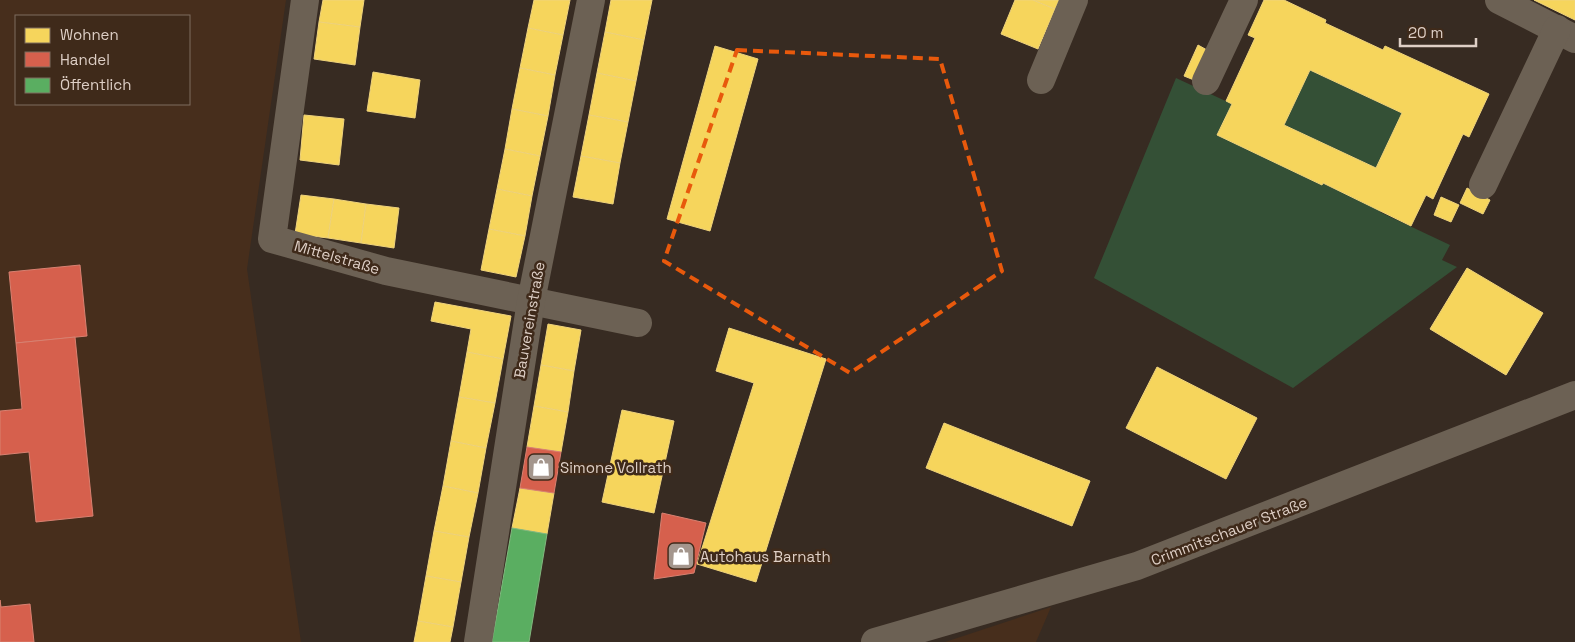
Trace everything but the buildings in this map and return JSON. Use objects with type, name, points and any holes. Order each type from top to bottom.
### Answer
[{"type":"street","name":"Mittelstraße","points":[[304,0],[272,239],[386,271],[638,323]]},
{"type":"street","name":"Bauvereinstraße","points":[[478,642],[531,301],[591,0]]},
{"type":"street","points":[[1041,80],[1074,0]]},
{"type":"street","points":[[1206,81],[1244,0]]},
{"type":"street","points":[[1483,185],[1566,34],[1499,0]]},
{"type":"street","name":"Crimmitschauer Straße","points":[[875,642],[1137,566],[1575,395]]},
{"type":"highlighted area","points":[[737,50],[940,59],[1002,271],[850,373],[664,261]]},
{"type":"shaded area","points":[[0,0],[286,0],[247,269],[301,642],[0,642]]},
{"type":"shaded area","points":[[1051,607],[1036,642],[945,642]]},
{"type":"green space","points":[[1310,70],[1402,113],[1376,168],[1284,125]]},
{"type":"green space","points":[[1176,78],[1232,104],[1217,135],[1381,210],[1380,212],[1450,245],[1442,260],[1457,267],[1293,388],[1094,278]]},
{"type":"place","name":"Simone Vollrath","points":[[541,467]]},
{"type":"place","name":"Autohaus Barnath","points":[[681,556]]}]
